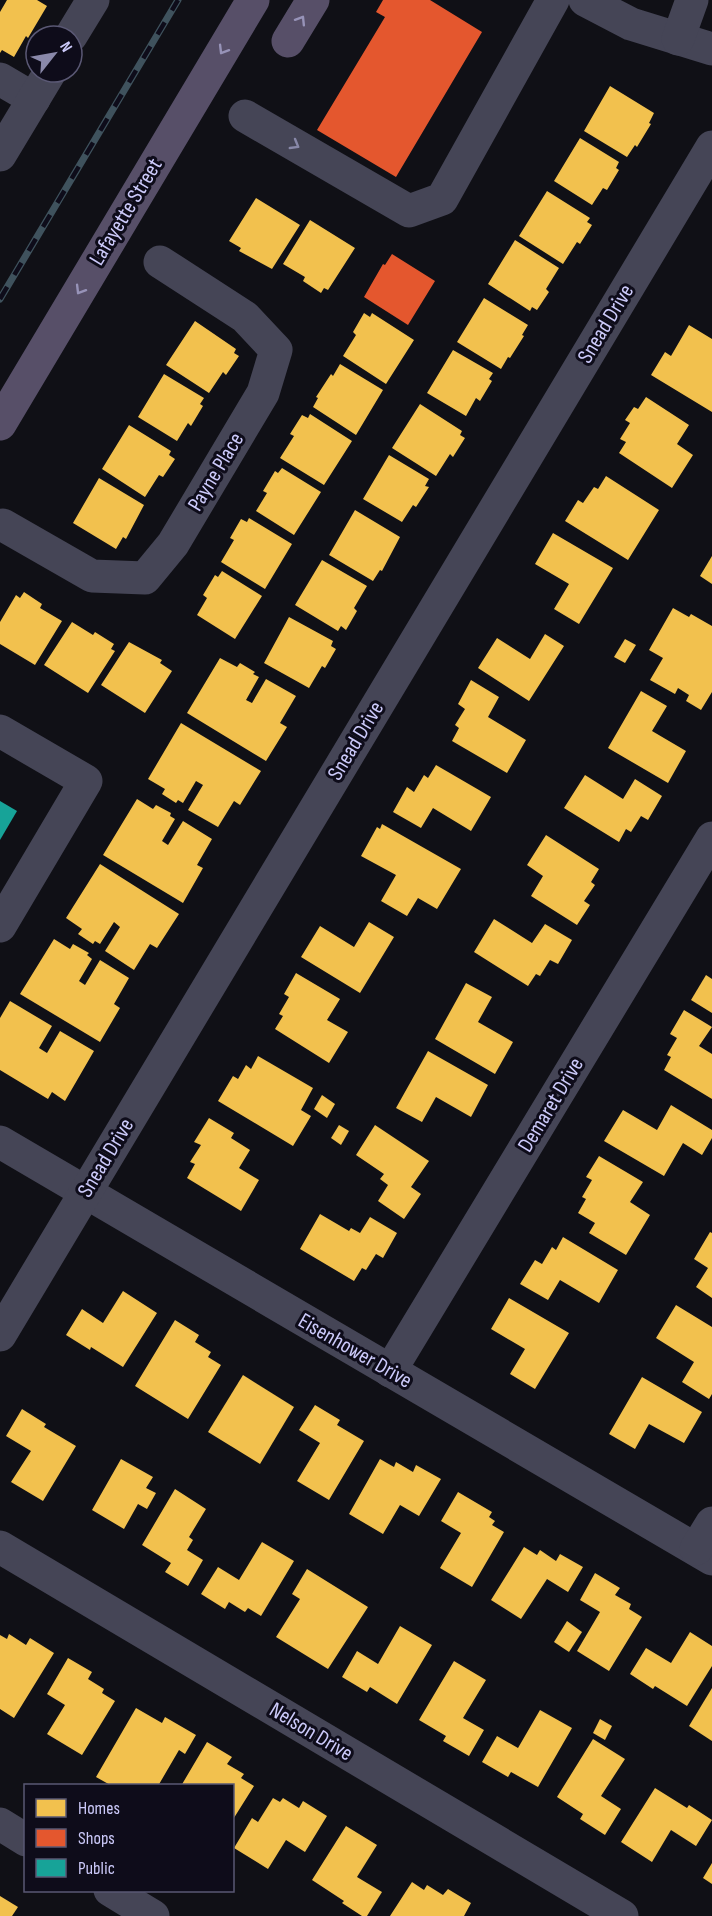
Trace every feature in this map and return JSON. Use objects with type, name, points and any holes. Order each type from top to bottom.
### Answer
[{"type":"main road","name":"Lafayette Street","points":[[0,424],[253,0]]},
{"type":"main road","points":[[288,41],[314,0]]},
{"type":"street","points":[[78,24],[93,0]]},
{"type":"street","points":[[244,116],[409,211],[442,199],[553,0]]},
{"type":"street","points":[[585,0],[631,24],[712,49]]},
{"type":"street","points":[[678,39],[692,0]]},
{"type":"street","points":[[0,79],[42,86],[0,155]]},
{"type":"street","name":"Snead Drive","points":[[0,1335],[712,147]]},
{"type":"street","name":"Payne Place","points":[[3,525],[92,576],[145,578],[173,544],[263,393],[276,350],[245,317],[160,262]]},
{"type":"street","points":[[0,731],[86,781],[0,926]]},
{"type":"street","name":"Demaret Drive","points":[[390,1371],[712,838]]},
{"type":"street","name":"Eisenhower Drive","points":[[0,1142],[390,1371],[707,1543]]},
{"type":"street","name":"Nelson Drive","points":[[0,1547],[621,1916]]},
{"type":"street","points":[[0,1824],[24,1839]]},
{"type":"street","points":[[113,1892],[153,1916]]},
{"type":"building: Homes","points":[[7,0],[37,0],[47,6],[36,24],[24,24],[24,40],[14,57],[2,50],[0,53],[0,12]]},
{"type":"building: Homes","points":[[610,86],[654,113],[649,123],[651,124],[637,147],[635,145],[627,157],[584,131]]},
{"type":"building: Homes","points":[[580,138],[619,162],[616,168],[619,170],[607,190],[603,188],[592,205],[554,181]]},
{"type":"building: Homes","points":[[547,191],[590,218],[587,222],[592,225],[580,244],[577,242],[563,264],[519,236]]},
{"type":"building: Homes","points":[[256,198],[300,225],[272,269],[239,251],[241,248],[229,241]]},
{"type":"building: Homes","points":[[310,220],[355,248],[328,290],[324,288],[321,293],[303,281],[305,277],[283,264]]},
{"type":"building: Homes","points":[[515,240],[559,268],[546,289],[549,292],[537,310],[532,307],[530,311],[488,284]]},
{"type":"building: Homes","points":[[484,298],[528,325],[522,335],[524,336],[501,369],[457,342]]},
{"type":"building: Homes","points":[[364,313],[370,317],[372,313],[414,340],[386,384],[343,356],[356,335],[353,332]]},
{"type":"building: Homes","points":[[195,321],[236,349],[234,353],[239,356],[226,375],[223,372],[209,393],[166,365]]},
{"type":"building: Homes","points":[[689,325],[712,339],[712,412],[651,375],[665,352],[671,356]]},
{"type":"building: Homes","points":[[453,350],[493,373],[489,379],[492,381],[480,401],[476,398],[466,416],[427,393]]},
{"type":"building: Homes","points":[[340,364],[383,390],[356,435],[313,407],[318,398],[316,397]]},
{"type":"building: Homes","points":[[164,374],[204,398],[200,404],[203,406],[191,426],[188,423],[177,441],[138,417]]},
{"type":"building: Homes","points":[[646,397],[689,425],[677,444],[693,455],[672,488],[619,453],[626,442],[620,439],[630,423],[625,420],[634,407],[638,409]]},
{"type":"building: Homes","points":[[420,404],[462,431],[460,435],[465,438],[453,457],[450,454],[436,476],[392,448]]},
{"type":"building: Homes","points":[[310,414],[352,441],[324,485],[280,458],[294,436],[290,434],[302,415],[308,418]]},
{"type":"building: Homes","points":[[129,425],[171,451],[169,455],[175,459],[163,477],[159,475],[145,497],[102,469]]},
{"type":"building: Homes","points":[[389,455],[429,479],[425,486],[429,487],[416,507],[413,505],[402,522],[363,499]]},
{"type":"building: Homes","points":[[282,468],[321,492],[294,535],[256,511],[267,493],[263,491],[275,471],[278,473]]},
{"type":"building: Homes","points":[[606,476],[659,510],[628,560],[565,521],[578,500],[583,503],[594,487],[598,489]]},
{"type":"building: Homes","points":[[99,478],[144,505],[126,539],[123,537],[116,549],[73,523]]},
{"type":"building: Homes","points":[[355,510],[400,537],[382,571],[380,570],[373,581],[329,555]]},
{"type":"building: Homes","points":[[249,518],[292,544],[265,589],[221,562],[234,540],[230,538],[241,519],[247,522]]},
{"type":"building: Homes","points":[[553,533],[613,568],[579,624],[554,609],[569,584],[535,564]]},
{"type":"building: Homes","points":[[712,556],[712,584],[700,576]]},
{"type":"building: Homes","points":[[322,560],[367,586],[354,608],[357,611],[346,630],[341,626],[338,631],[295,605]]},
{"type":"building: Homes","points":[[222,571],[262,596],[235,639],[197,615],[207,598],[203,595],[215,575],[218,577]]},
{"type":"building: Homes","points":[[24,592],[42,604],[40,608],[62,621],[35,665],[0,644],[0,622],[16,595],[20,598]]},
{"type":"building: Homes","points":[[673,608],[689,617],[691,614],[712,626],[712,692],[701,710],[686,701],[689,695],[678,688],[675,694],[650,680],[663,658],[649,650]]},
{"type":"building: Homes","points":[[289,617],[333,641],[331,646],[336,649],[325,668],[322,666],[309,688],[264,663]]},
{"type":"building: Homes","points":[[72,622],[93,635],[95,632],[114,644],[111,649],[115,651],[88,693],[44,665]]},
{"type":"building: Homes","points":[[545,634],[564,646],[529,701],[478,668],[497,638],[530,659]]},
{"type":"building: Homes","points":[[625,639],[636,645],[625,663],[614,657]]},
{"type":"building: Homes","points":[[129,642],[162,660],[160,663],[172,671],[145,713],[101,685]]},
{"type":"building: Homes","points":[[220,658],[237,667],[240,663],[259,677],[246,700],[252,703],[266,679],[296,696],[280,723],[287,727],[266,761],[187,713]]},
{"type":"building: Homes","points":[[471,680],[499,697],[488,717],[526,740],[507,773],[452,741],[459,728],[455,725],[465,709],[458,704]]},
{"type":"building: Homes","points":[[641,691],[667,706],[652,731],[686,751],[668,783],[608,748]]},
{"type":"building: Homes","points":[[181,723],[261,771],[240,805],[234,801],[218,827],[188,810],[203,785],[196,781],[183,803],[178,800],[176,803],[162,794],[165,789],[148,779]]},
{"type":"building: Homes","points":[[436,765],[491,797],[471,831],[433,808],[421,828],[393,812],[407,787],[414,792],[424,775],[428,778]]},
{"type":"building: Homes","points":[[585,775],[623,799],[635,779],[662,796],[648,820],[641,816],[631,832],[626,829],[619,842],[564,808]]},
{"type":"building: Homes","points":[[137,799],[153,809],[156,805],[171,813],[170,816],[175,819],[162,841],[168,845],[183,821],[212,839],[197,865],[203,868],[183,903],[103,855]]},
{"type":"building: Homes","points":[[382,824],[461,869],[437,909],[418,898],[407,916],[381,901],[396,875],[361,856],[377,827],[380,829]]},
{"type":"building: Homes","points":[[546,835],[599,869],[591,882],[595,885],[584,901],[590,905],[577,925],[531,896],[543,876],[527,865]]},
{"type":"building: Homes","points":[[100,864],[179,914],[157,948],[150,944],[134,970],[105,951],[120,927],[114,922],[100,944],[95,941],[93,944],[78,934],[82,929],[66,918]]},
{"type":"building: Homes","points":[[494,919],[532,943],[545,924],[572,940],[558,964],[550,960],[540,976],[536,974],[528,986],[474,952]]},
{"type":"building: Homes","points":[[369,922],[394,937],[360,993],[301,957],[320,926],[354,947]]},
{"type":"building: Homes","points":[[54,939],[70,949],[73,944],[89,953],[87,955],[92,959],[79,981],[85,985],[100,960],[129,978],[114,1004],[120,1008],[100,1042],[20,994]]},
{"type":"building: Homes","points":[[296,973],[340,999],[327,1020],[348,1032],[329,1063],[275,1029],[283,1016],[279,1014],[289,997],[284,994]]},
{"type":"building: Homes","points":[[706,975],[712,979],[712,1013],[691,1000]]},
{"type":"building: Homes","points":[[466,983],[492,997],[478,1022],[513,1042],[495,1074],[435,1039]]},
{"type":"building: Homes","points":[[10,1001],[52,1026],[39,1048],[47,1053],[60,1031],[94,1051],[65,1101],[52,1092],[48,1099],[0,1070],[0,1018]]},
{"type":"building: Homes","points":[[684,1010],[712,1027],[699,1046],[712,1054],[712,1099],[664,1070],[671,1057],[667,1055],[677,1038],[670,1034]]},
{"type":"building: Homes","points":[[428,1051],[488,1085],[471,1117],[436,1097],[422,1122],[396,1108]]},
{"type":"building: Homes","points":[[258,1056],[313,1088],[301,1110],[311,1116],[293,1146],[218,1101],[233,1076],[238,1079],[246,1065],[251,1069]]},
{"type":"building: Homes","points":[[322,1095],[335,1104],[327,1118],[314,1109]]},
{"type":"building: Homes","points":[[671,1105],[712,1130],[712,1138],[702,1155],[683,1143],[664,1176],[604,1141],[623,1110],[657,1130]]},
{"type":"building: Homes","points":[[209,1118],[234,1133],[231,1138],[250,1150],[239,1168],[259,1180],[241,1211],[187,1178],[195,1164],[190,1162],[201,1145],[194,1142]]},
{"type":"building: Homes","points":[[339,1125],[349,1131],[341,1145],[331,1138]]},
{"type":"building: Homes","points":[[375,1125],[429,1161],[411,1187],[421,1194],[404,1219],[378,1201],[388,1185],[380,1179],[384,1174],[356,1155]]},
{"type":"building: Homes","points":[[599,1156],[643,1182],[630,1202],[650,1215],[626,1255],[589,1233],[595,1223],[578,1213],[586,1199],[582,1197],[592,1180],[586,1177]]},
{"type":"building: Homes","points":[[320,1214],[349,1231],[351,1228],[360,1233],[370,1217],[397,1233],[383,1258],[376,1254],[366,1270],[362,1268],[354,1281],[300,1249]]},
{"type":"building: Homes","points":[[710,1232],[712,1233],[712,1298],[696,1287],[708,1268],[694,1259]]},
{"type":"building: Homes","points":[[563,1237],[618,1270],[599,1303],[560,1280],[548,1300],[520,1284],[535,1260],[542,1264],[552,1247],[556,1250]]},
{"type":"building: Homes","points":[[123,1291],[157,1313],[123,1367],[66,1335],[82,1309],[103,1323]]},
{"type":"building: Homes","points":[[509,1298],[569,1333],[535,1389],[510,1374],[525,1349],[491,1329]]},
{"type":"building: Homes","points":[[676,1305],[712,1327],[712,1394],[709,1399],[682,1382],[694,1362],[656,1338]]},
{"type":"building: Homes","points":[[175,1320],[199,1335],[195,1342],[211,1352],[208,1357],[221,1365],[188,1419],[135,1386]]},
{"type":"building: Homes","points":[[243,1375],[294,1407],[260,1464],[208,1432]]},
{"type":"building: Homes","points":[[642,1377],[702,1412],[684,1443],[649,1424],[635,1449],[609,1434]]},
{"type":"building: Homes","points":[[315,1405],[340,1420],[337,1425],[364,1441],[329,1500],[297,1481],[320,1443],[299,1430]]},
{"type":"building: Homes","points":[[22,1409],[46,1424],[44,1427],[76,1446],[43,1501],[11,1482],[31,1451],[6,1436]]},
{"type":"building: Homes","points":[[121,1459],[153,1477],[146,1488],[156,1493],[147,1509],[138,1504],[124,1529],[92,1510]]},
{"type":"building: Homes","points":[[380,1459],[394,1467],[396,1462],[413,1472],[416,1465],[441,1479],[419,1516],[400,1505],[383,1534],[349,1514]]},
{"type":"building: Homes","points":[[175,1489],[206,1509],[189,1537],[193,1540],[187,1550],[203,1560],[188,1586],[165,1572],[171,1563],[142,1545]]},
{"type":"building: Homes","points":[[458,1492],[492,1512],[489,1517],[495,1521],[492,1525],[504,1532],[472,1587],[440,1568],[461,1533],[441,1521]]},
{"type":"building: Homes","points":[[262,1542],[294,1561],[261,1616],[248,1608],[245,1612],[229,1602],[225,1609],[201,1594],[218,1567],[239,1580]]},
{"type":"building: Homes","points":[[524,1547],[537,1555],[540,1550],[556,1561],[560,1554],[583,1567],[568,1592],[547,1579],[521,1619],[491,1600]]},
{"type":"building: Homes","points":[[307,1569],[368,1607],[328,1669],[276,1637],[300,1599],[292,1594]]},
{"type":"building: Homes","points":[[595,1573],[620,1588],[615,1595],[631,1604],[629,1609],[642,1617],[609,1671],[577,1651],[600,1612],[580,1600]]},
{"type":"building: Homes","points":[[567,1621],[582,1632],[569,1652],[554,1642]]},
{"type":"building: Homes","points":[[400,1626],[432,1645],[397,1704],[370,1687],[367,1692],[342,1677],[357,1651],[378,1664]]},
{"type":"building: Homes","points":[[690,1632],[712,1646],[712,1666],[687,1706],[655,1686],[653,1689],[630,1674],[646,1648],[671,1663]]},
{"type":"building: Homes","points":[[9,1634],[26,1645],[30,1638],[54,1653],[14,1718],[0,1709],[0,1635],[7,1639]]},
{"type":"building: Homes","points":[[68,1658],[92,1672],[88,1679],[104,1689],[102,1693],[115,1701],[82,1755],[47,1734],[65,1705],[47,1694]]},
{"type":"building: Homes","points":[[454,1661],[486,1680],[463,1718],[484,1730],[469,1756],[443,1741],[446,1736],[419,1720]]},
{"type":"building: Homes","points":[[712,1688],[712,1741],[689,1726]]},
{"type":"building: Homes","points":[[136,1708],[162,1723],[165,1717],[196,1735],[185,1754],[179,1750],[159,1784],[108,1784],[96,1777]]},
{"type":"building: Homes","points":[[540,1710],[572,1728],[538,1787],[511,1772],[508,1777],[482,1762],[497,1736],[518,1748]]},
{"type":"building: Homes","points":[[600,1719],[612,1726],[605,1740],[593,1733]]},
{"type":"building: Homes","points":[[593,1739],[625,1759],[601,1796],[621,1809],[605,1835],[580,1819],[583,1814],[557,1797]]},
{"type":"building: Homes","points":[[207,1742],[232,1757],[227,1764],[244,1774],[241,1778],[254,1786],[234,1818],[234,1784],[182,1784]]},
{"type":"building: Homes","points":[[655,1788],[687,1808],[689,1805],[712,1820],[696,1846],[671,1830],[652,1862],[621,1842]]},
{"type":"building: Homes","points":[[273,1798],[280,1802],[283,1798],[299,1808],[303,1801],[327,1816],[305,1852],[286,1840],[268,1869],[234,1848],[252,1818],[258,1822]]},
{"type":"building: Homes","points":[[346,1826],[377,1845],[357,1877],[382,1892],[367,1916],[362,1916],[342,1903],[344,1901],[312,1880]]},
{"type":"building: Homes","points":[[712,1863],[712,1884],[703,1878]]},
{"type":"building: Homes","points":[[412,1882],[424,1890],[427,1885],[443,1895],[448,1889],[471,1903],[464,1916],[390,1916]]},
{"type":"building: Homes","points":[[0,1896],[18,1907],[12,1916],[0,1916]]},
{"type":"building: Shops","points":[[383,0],[430,0],[482,32],[396,177],[317,130],[385,17],[376,12]]},
{"type":"building: Shops","points":[[392,254],[435,281],[408,325],[364,297],[383,264],[385,265]]},
{"type":"building: Public","points":[[0,801],[17,811],[0,840]]},
{"type":"railway","points":[[0,299],[178,0]]}]
